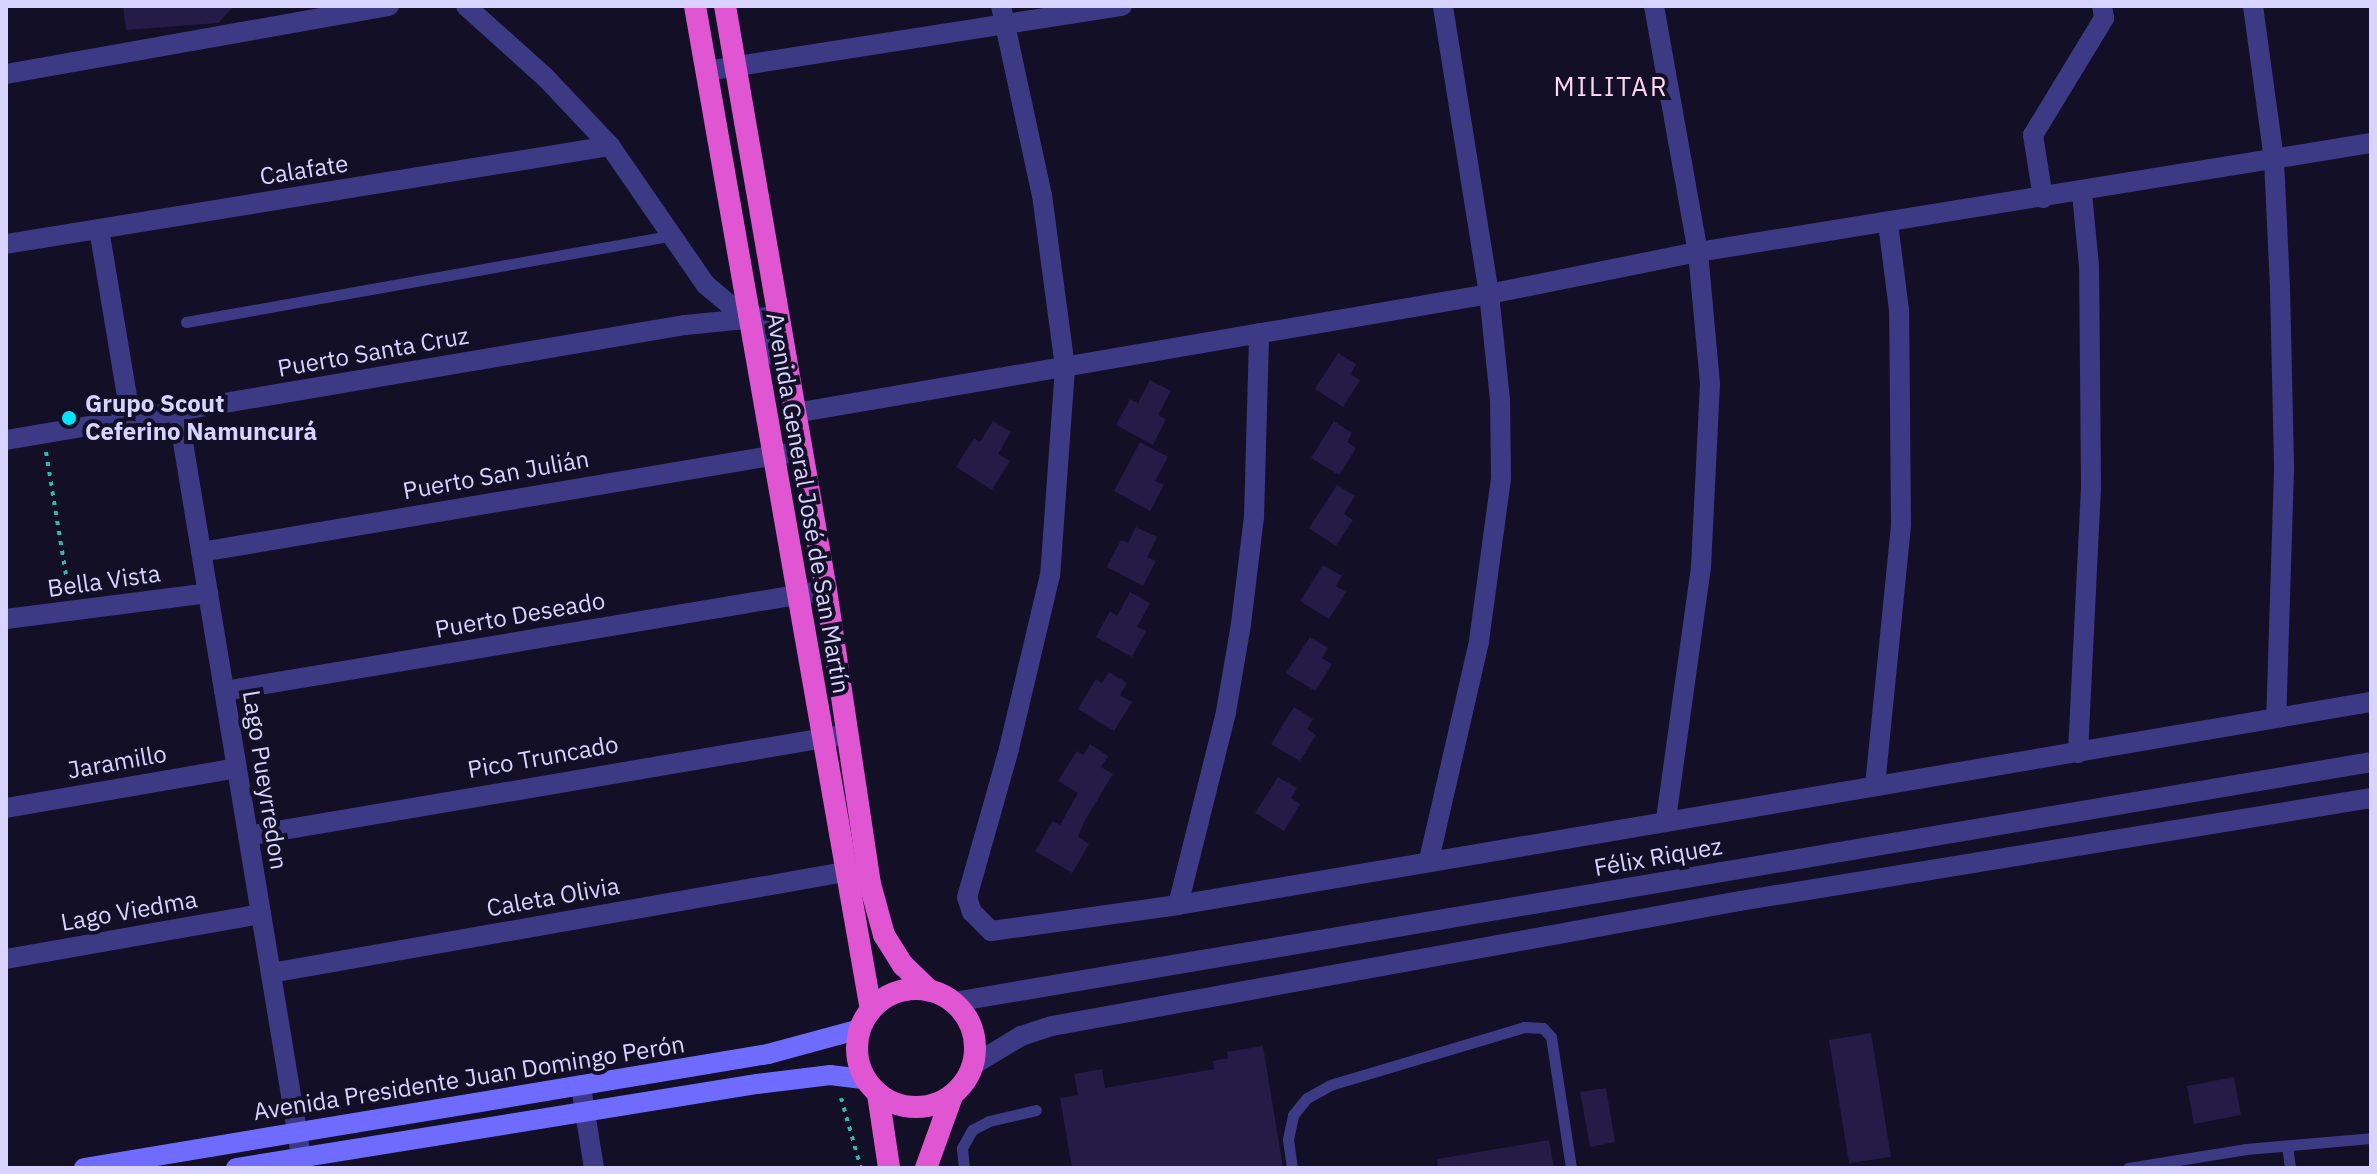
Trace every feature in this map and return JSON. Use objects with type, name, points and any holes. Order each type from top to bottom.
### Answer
[{"type":"highway","name":"Avenida General José de San Martín","points":[[695,6],[845,872],[865,1019],[858,1063],[872,1087],[889,1168]]},
{"type":"highway","name":"Avenida General José de San Martín","points":[[725,6],[776,316],[826,590],[879,920],[903,965],[930,991],[954,1002]]},
{"type":"highway","points":[[865,1019],[898,992],[930,991]]},
{"type":"highway","points":[[926,1168],[952,1096],[973,1065],[972,1027],[954,1002]]},
{"type":"highway","points":[[872,1087],[915,1108],[952,1096]]},
{"type":"main road","name":"Avenida Presidente Juan Domingo Perón","points":[[84,1168],[581,1087],[780,1051],[865,1019]]},
{"type":"main road","points":[[236,1168],[302,1163],[585,1112],[830,1075],[872,1087]]},
{"type":"street","points":[[6,74],[389,6]]},
{"type":"street","points":[[466,6],[546,78],[610,146],[718,298],[749,321],[786,369]]},
{"type":"street","points":[[706,71],[1004,15],[1122,6]]},
{"type":"street","points":[[1429,860],[1479,641],[1501,478],[1500,400],[1489,294],[1443,6]]},
{"type":"street","points":[[1654,6],[1698,252],[1709,352],[1711,459],[1701,567],[1666,820]]},
{"type":"street","points":[[2043,198],[2033,135],[2104,18],[2102,6]]},
{"type":"street","points":[[2253,6],[2274,160],[2284,470],[2276,718]]},
{"type":"street","points":[[1004,15],[1042,195],[1065,368],[1050,575],[1009,749],[967,897],[980,923],[1002,933],[2371,702]]},
{"type":"street","points":[[795,413],[1489,294],[1698,252],[2082,193],[2371,143]]},
{"type":"street","name":"Calafate","points":[[6,244],[610,146]]},
{"type":"street","points":[[2078,753],[2091,486],[2089,266],[2082,193]]},
{"type":"street","points":[[1875,786],[1901,524],[1899,310],[1888,223]]},
{"type":"street","points":[[99,229],[131,420]]},
{"type":"street","name":"Puerto Santa Cruz","points":[[6,440],[685,325],[776,316]]},
{"type":"street","points":[[1178,905],[1226,712],[1241,624],[1254,517],[1259,333]]},
{"type":"street","name":"Lago Pueyrredon","points":[[178,412],[302,1163]]},
{"type":"street","name":"Puerto San Julián","points":[[201,552],[801,451]]},
{"type":"street","name":"Puerto Deseado","points":[[224,691],[826,590]]},
{"type":"street","name":"Bella Vista","points":[[6,619],[72,614],[208,593]]},
{"type":"street","name":"Pico Truncado","points":[[248,836],[822,734],[848,734]]},
{"type":"street","name":"Félix Riquez","points":[[954,1002],[2371,762]]},
{"type":"street","name":"Jaramillo","points":[[6,808],[237,768]]},
{"type":"street","points":[[973,1065],[1021,1036],[1052,1026],[1740,901],[2371,798]]},
{"type":"street","name":"Caleta Olivia","points":[[271,973],[845,872]]},
{"type":"street","name":"Lago Viedma","points":[[6,959],[261,914]]},
{"type":"street","points":[[581,1087],[594,1168]]},
{"type":"lane","points":[[186,322],[672,235]]},
{"type":"lane","points":[[1292,1168],[1288,1139],[1293,1115],[1307,1098],[1330,1085],[1524,1027],[1543,1028],[1551,1037],[1571,1168]]},
{"type":"lane","points":[[964,1168],[962,1148],[972,1130],[1036,1110]]},
{"type":"lane","points":[[2128,1168],[2371,1138]]},
{"type":"lane","points":[[2287,1146],[2290,1168]]},
{"type":"path","points":[[43,434],[72,614]]},
{"type":"path","points":[[830,1075],[849,1117],[861,1168]]},
{"type":"building","points":[[123,6],[234,6],[218,23],[126,30]]},
{"type":"building","points":[[1338,353],[1356,364],[1351,374],[1360,380],[1343,407],[1315,389]]},
{"type":"building","points":[[1150,380],[1171,391],[1158,415],[1166,419],[1153,445],[1116,425],[1130,399],[1138,403]]},
{"type":"building","points":[[993,421],[1011,432],[998,454],[1010,461],[992,490],[956,467],[974,438],[980,442]]},
{"type":"building","points":[[1334,421],[1352,433],[1347,442],[1356,448],[1339,475],[1311,458]]},
{"type":"building","points":[[1140,442],[1168,457],[1155,481],[1164,485],[1150,511],[1114,491]]},
{"type":"building","points":[[1337,485],[1355,496],[1344,514],[1353,520],[1336,546],[1309,528]]},
{"type":"building","points":[[1136,527],[1157,537],[1147,557],[1156,561],[1143,586],[1107,567],[1121,540],[1128,543]]},
{"type":"building","points":[[1323,565],[1342,576],[1336,586],[1346,592],[1329,619],[1300,601]]},
{"type":"building","points":[[1130,592],[1150,603],[1137,627],[1146,631],[1132,657],[1096,637],[1110,611],[1117,616]]},
{"type":"building","points":[[1310,637],[1328,648],[1322,658],[1332,664],[1315,691],[1286,673]]},
{"type":"building","points":[[1109,672],[1127,683],[1120,695],[1132,702],[1114,731],[1078,709],[1096,679],[1102,683]]},
{"type":"building","points":[[1294,707],[1313,719],[1307,729],[1316,735],[1300,761],[1271,744]]},
{"type":"building","points":[[1090,744],[1108,756],[1101,767],[1113,774],[1083,824],[1078,837],[1089,844],[1072,873],[1035,851],[1053,821],[1060,825],[1078,793],[1058,781],[1077,751],[1083,755]]},
{"type":"building","points":[[1278,777],[1297,788],[1291,798],[1300,804],[1284,831],[1255,813]]},
{"type":"building","points":[[1871,1033],[1891,1157],[1849,1163],[1829,1040]]},
{"type":"building","points":[[1263,1046],[1283,1168],[1072,1168],[1060,1098],[1078,1095],[1074,1074],[1102,1069],[1105,1088],[1214,1069],[1213,1061],[1228,1058],[1227,1052]]},
{"type":"building","points":[[2234,1077],[2241,1115],[2194,1124],[2187,1086]]},
{"type":"building","points":[[1606,1088],[1615,1142],[1590,1147],[1580,1092]]},
{"type":"building","points":[[1549,1140],[1554,1168],[1438,1168],[1437,1159]]},
{"type":"place","name":"Grupo Scout Ceferino Namuncurá","points":[[69,418]]},
{"type":"district","name":"MILITAR","points":[[1611,87]]}]
